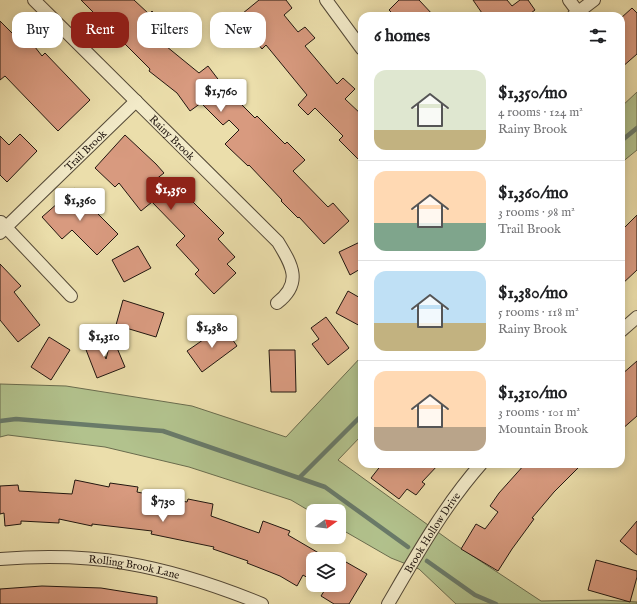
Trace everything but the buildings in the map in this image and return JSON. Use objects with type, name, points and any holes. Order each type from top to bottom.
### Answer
[{"type":"street","name":"Rainy Brook","points":[[34,0],[278,242],[290,262],[293,275],[291,287],[283,299],[277,303]]},
{"type":"street","points":[[326,0],[358,44]]},
{"type":"street","points":[[569,0],[574,12]]},
{"type":"street","points":[[578,12],[594,0]]},
{"type":"street","name":"Trail Brook","points":[[2,227],[136,101]]},
{"type":"street","points":[[2,227],[71,296]]},
{"type":"street","points":[[625,328],[637,317]]},
{"type":"street","name":"Brook Hollow Drive","points":[[388,604],[448,506],[478,468]]},
{"type":"street","name":"Rolling Brook Lane","points":[[0,559],[74,557],[125,563],[185,576],[224,588],[262,604]]},
{"type":"green space","points":[[637,92],[637,150],[625,160],[625,103]]},
{"type":"green space","points":[[358,360],[358,439],[338,460],[453,543],[541,601],[602,600],[637,602],[637,604],[456,604],[419,569],[391,558],[346,532],[346,504],[306,504],[306,509],[291,500],[189,467],[105,447],[8,435],[0,437],[0,384],[66,386],[192,406],[286,437]]},
{"type":"waterway","points":[[625,138],[637,128]]},
{"type":"waterway","points":[[0,421],[16,419],[163,431],[325,487],[408,547]]},
{"type":"waterway","points":[[299,478],[358,419]]},
{"type":"waterway","points":[[427,561],[475,595],[496,604]]}]
